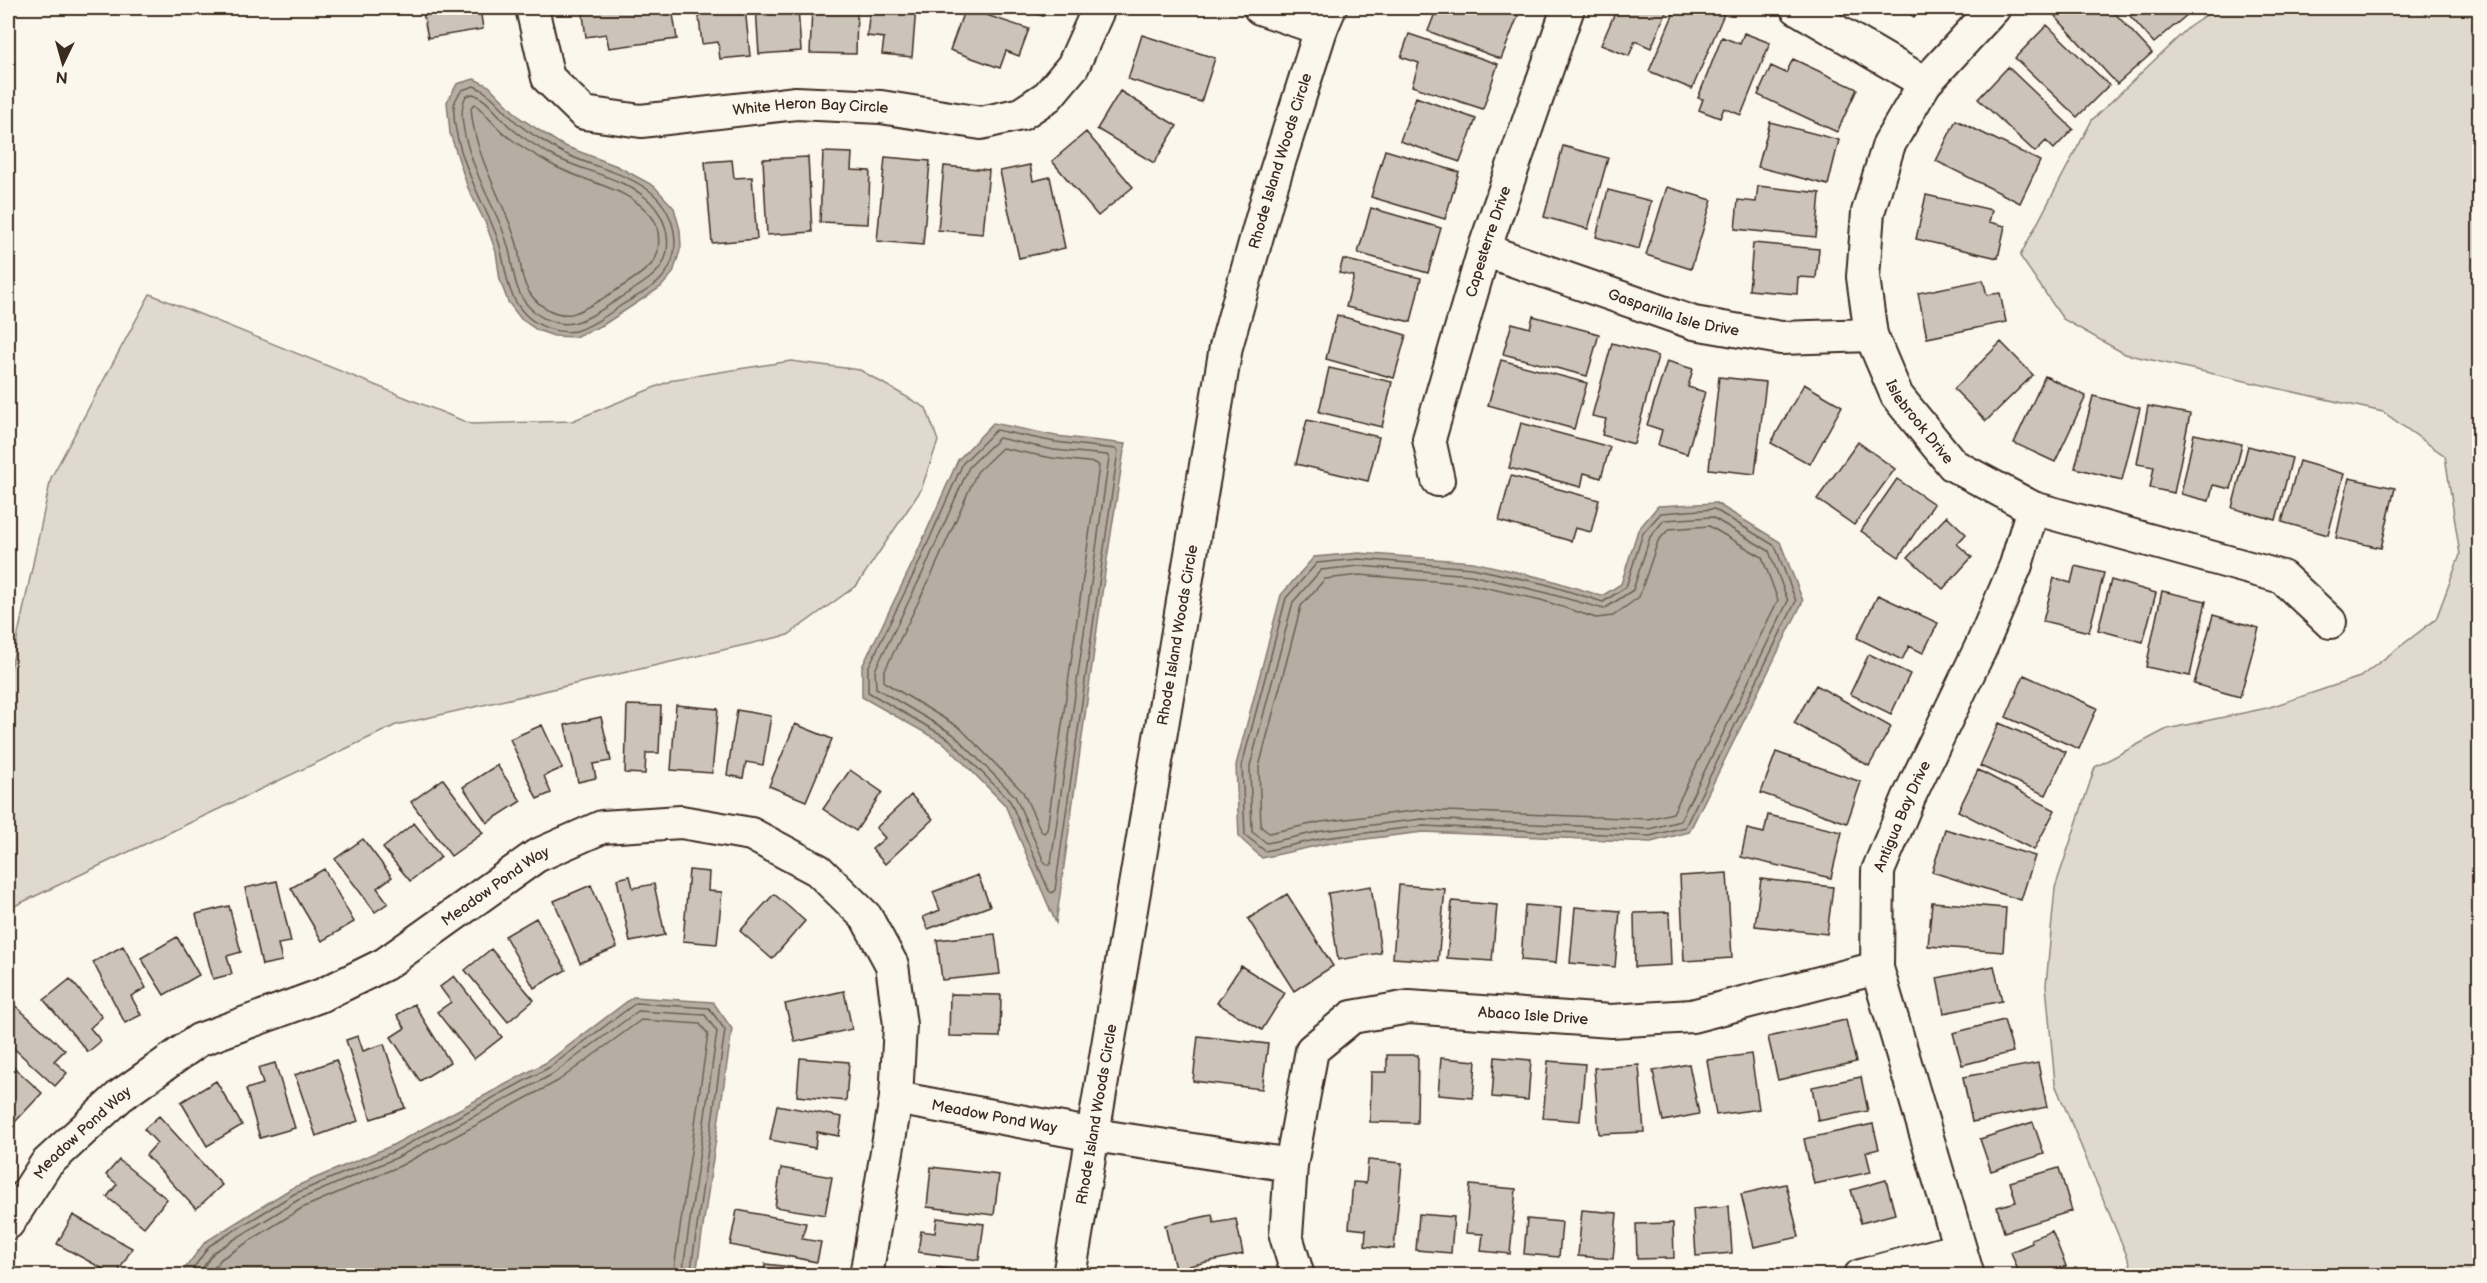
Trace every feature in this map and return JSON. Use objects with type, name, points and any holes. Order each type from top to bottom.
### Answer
[{"type":"street","name":"White Heron Bay Circle","points":[[532,8],[548,78],[584,113],[641,121],[796,103],[881,107],[981,123],[1021,114],[1048,96],[1073,66],[1099,8]]},
{"type":"street","points":[[1260,8],[1325,18]]},
{"type":"street","name":"Capesterre Drive","points":[[1438,480],[1429,439],[1484,250],[1568,8]]},
{"type":"street","points":[[1797,8],[1925,83]]},
{"type":"street","name":"Islebrook Drive","points":[[1994,8],[1925,83],[1889,144],[1868,212],[1863,277],[1870,334],[1898,396],[1953,465],[2033,508],[2282,577],[2330,622]]},
{"type":"street","name":"Rhode Island Woods Circle","points":[[1069,1275],[1226,347],[1267,200],[1325,18]]},
{"type":"street","name":"Gasparilla Isle Drive","points":[[1484,250],[1695,323],[1781,339],[1870,334]]},
{"type":"street","name":"Antigua Bay Drive","points":[[1963,1262],[1877,968],[1878,871],[1909,797],[1986,635],[2016,565],[2033,508]]},
{"type":"street","name":"Meadow Pond Way","points":[[8,1223],[46,1164],[120,1096],[199,1040],[322,995],[385,964],[536,856],[602,827],[681,822],[751,834],[818,870],[867,916],[892,965],[900,1025],[896,1098],[866,1275]]},
{"type":"street","name":"Abaco Isle Drive","points":[[1298,1275],[1286,1236],[1290,1165],[1312,1050],[1352,1017],[1409,1007],[1611,1021],[1692,1016],[1877,968]]},
{"type":"street","name":"Meadow Pond Way","points":[[896,1098],[1094,1135]]},
{"type":"street","points":[[1094,1135],[1290,1165]]},
{"type":"street","points":[[1860,1275],[1963,1262]]},
{"type":"shaded area","points":[[2217,8],[2479,8],[2479,1275],[2135,1275],[2055,1084],[2046,985],[2055,888],[2095,767],[2167,729],[2267,708],[2360,677],[2436,619],[2460,555],[2445,456],[2383,412],[2125,354],[2063,319],[2020,256],[2092,120],[2189,27]]},
{"type":"shaded area","points":[[150,294],[471,424],[572,421],[675,379],[791,361],[860,370],[926,408],[938,441],[921,490],[857,585],[788,635],[396,725],[8,909],[8,682],[51,478]]},
{"type":"water","points":[[474,79],[489,86],[520,118],[562,145],[617,166],[654,186],[674,208],[680,230],[681,247],[673,273],[661,287],[603,325],[575,337],[554,336],[537,330],[521,319],[508,302],[500,280],[496,252],[486,224],[468,188],[450,133],[447,102],[457,84]]},
{"type":"water","points":[[993,423],[1056,436],[1125,444],[1056,923],[1005,805],[945,744],[862,697],[862,667],[913,562],[958,460]]},
{"type":"water","points":[[1716,503],[1780,542],[1803,601],[1689,832],[1651,842],[1423,832],[1325,844],[1262,858],[1239,837],[1236,765],[1281,595],[1314,557],[1359,553],[1473,562],[1547,579],[1602,596],[1621,584],[1638,530],[1658,506]]},
{"type":"water","points":[[633,997],[713,1002],[732,1029],[696,1275],[180,1275],[205,1242],[292,1188],[391,1146],[547,1062]]},
{"type":"building","points":[[422,8],[480,8],[483,29],[428,38]]},
{"type":"building","points":[[582,8],[672,8],[677,39],[609,48],[606,34],[586,37]]},
{"type":"building","points":[[698,8],[745,8],[750,56],[720,59],[718,42],[702,44]]},
{"type":"building","points":[[756,8],[798,8],[801,51],[759,54]]},
{"type":"building","points":[[812,8],[857,8],[856,54],[810,53]]},
{"type":"building","points":[[870,8],[916,8],[912,57],[882,54],[884,38],[867,36]]},
{"type":"building","points":[[965,8],[1029,29],[1019,56],[1006,51],[1000,68],[950,50]]},
{"type":"building","points":[[1019,8],[1045,8],[1043,16]]},
{"type":"building","points":[[1437,8],[1497,8],[1518,16],[1501,59],[1428,31]]},
{"type":"building","points":[[1617,8],[1668,8],[1651,48],[1635,41],[1629,56],[1601,45]]},
{"type":"building","points":[[1676,8],[1710,8],[1724,14],[1692,89],[1649,71]]},
{"type":"building","points":[[1901,8],[1921,8],[1914,17]]},
{"type":"building","points":[[2064,8],[2110,8],[2152,53],[2117,84],[2055,16]]},
{"type":"building","points":[[2123,8],[2183,8],[2188,14],[2154,43]]},
{"type":"building","points":[[2047,25],[2109,85],[2077,117],[2015,58]]},
{"type":"building","points":[[1744,33],[1770,43],[1741,115],[1724,108],[1720,118],[1699,110],[1703,99],[1698,98],[1722,37],[1740,44]]},
{"type":"building","points":[[1409,34],[1498,64],[1483,109],[1412,86],[1419,63],[1401,57]]},
{"type":"building","points":[[1142,35],[1215,58],[1201,102],[1128,79]]},
{"type":"building","points":[[1793,59],[1857,89],[1837,132],[1758,95],[1771,66],[1786,73]]},
{"type":"building","points":[[2008,67],[2073,129],[2054,149],[2046,141],[2035,152],[1978,99]]},
{"type":"building","points":[[1120,91],[1177,126],[1154,163],[1097,129]]},
{"type":"building","points":[[1416,97],[1476,119],[1460,162],[1400,141]]},
{"type":"building","points":[[1956,120],[2040,161],[2020,203],[1936,161]]},
{"type":"building","points":[[1770,122],[1839,140],[1828,185],[1758,167]]},
{"type":"building","points":[[1086,132],[1133,187],[1098,216],[1052,161]]},
{"type":"building","points":[[1563,146],[1608,158],[1588,229],[1544,217]]},
{"type":"building","points":[[1385,150],[1459,172],[1445,219],[1371,197]]},
{"type":"building","points":[[823,152],[852,153],[851,170],[870,171],[868,224],[820,222]]},
{"type":"building","points":[[808,157],[812,232],[767,235],[763,159]]},
{"type":"building","points":[[885,157],[930,161],[923,245],[877,241]]},
{"type":"building","points":[[732,160],[734,178],[752,177],[757,239],[712,243],[705,162]]},
{"type":"building","points":[[1030,165],[1033,181],[1050,177],[1065,248],[1019,258],[1000,171]]},
{"type":"building","points":[[944,166],[989,170],[983,234],[938,230]]},
{"type":"building","points":[[1758,186],[1820,193],[1816,237],[1735,229],[1738,200],[1756,202]]},
{"type":"building","points":[[1667,187],[1712,200],[1691,269],[1646,255]]},
{"type":"building","points":[[1608,190],[1651,201],[1639,249],[1596,237]]},
{"type":"building","points":[[1926,195],[1992,210],[1989,222],[2005,226],[1998,258],[1916,239]]},
{"type":"building","points":[[1371,208],[1441,228],[1428,273],[1358,253]]},
{"type":"building","points":[[1753,243],[1819,249],[1816,278],[1798,277],[1797,294],[1749,290]]},
{"type":"building","points":[[1343,259],[1421,278],[1411,322],[1346,307],[1354,276],[1339,273]]},
{"type":"building","points":[[1983,280],[1987,295],[2000,293],[2006,322],[1927,338],[1918,293]]},
{"type":"building","points":[[1337,315],[1406,335],[1394,378],[1326,359]]},
{"type":"building","points":[[1533,316],[1599,334],[1587,376],[1503,354],[1512,323],[1530,328]]},
{"type":"building","points":[[2001,342],[2033,375],[1986,421],[1954,389]]},
{"type":"building","points":[[1612,343],[1658,356],[1634,444],[1602,435],[1606,419],[1592,416]]},
{"type":"building","points":[[1501,360],[1587,383],[1574,429],[1488,405]]},
{"type":"building","points":[[1667,361],[1693,369],[1688,387],[1705,392],[1687,454],[1658,445],[1662,430],[1647,425]]},
{"type":"building","points":[[1329,368],[1392,382],[1382,427],[1319,412]]},
{"type":"building","points":[[2045,376],[2086,396],[2055,462],[2014,443]]},
{"type":"building","points":[[1719,377],[1766,382],[1755,474],[1709,469]]},
{"type":"building","points":[[1804,384],[1842,406],[1810,464],[1771,443]]},
{"type":"building","points":[[2093,396],[2140,408],[2122,480],[2075,468]]},
{"type":"building","points":[[2148,406],[2190,414],[2174,493],[2150,488],[2154,467],[2137,464]]},
{"type":"building","points":[[1307,420],[1379,437],[1368,481],[1296,464]]},
{"type":"building","points":[[1521,423],[1610,447],[1601,478],[1584,473],[1581,487],[1509,468]]},
{"type":"building","points":[[2194,434],[2242,444],[2231,489],[2213,485],[2209,501],[2181,494]]},
{"type":"building","points":[[1858,442],[1895,469],[1854,525],[1817,499]]},
{"type":"building","points":[[2248,446],[2292,458],[2276,520],[2232,508]]},
{"type":"building","points":[[2299,461],[2344,474],[2328,535],[2282,522]]},
{"type":"building","points":[[1511,476],[1599,500],[1591,532],[1575,528],[1571,541],[1499,521]]},
{"type":"building","points":[[2349,478],[2395,488],[2381,548],[2336,538]]},
{"type":"building","points":[[1897,479],[1934,504],[1899,557],[1861,531]]},
{"type":"building","points":[[1947,516],[1966,534],[1957,544],[1972,557],[1943,589],[1908,557]]},
{"type":"building","points":[[2075,566],[2104,573],[2089,632],[2043,621],[2054,578],[2071,583]]},
{"type":"building","points":[[2111,580],[2156,593],[2143,642],[2098,630]]},
{"type":"building","points":[[2162,591],[2206,601],[2190,676],[2146,667]]},
{"type":"building","points":[[1878,595],[1938,623],[1923,653],[1909,646],[1902,660],[1857,638]]},
{"type":"building","points":[[2213,615],[2259,628],[2240,697],[2194,684]]},
{"type":"building","points":[[1869,654],[1910,674],[1891,714],[1850,694]]},
{"type":"building","points":[[2024,675],[2097,708],[2079,749],[2006,717]]},
{"type":"building","points":[[1816,685],[1891,727],[1869,766],[1794,723]]},
{"type":"building","points":[[627,705],[661,706],[659,753],[646,753],[645,774],[625,773]]},
{"type":"building","points":[[676,705],[718,709],[712,773],[671,770]]},
{"type":"building","points":[[737,710],[771,716],[763,765],[746,762],[743,778],[727,775]]},
{"type":"building","points":[[601,717],[611,761],[593,764],[596,778],[578,782],[565,725]]},
{"type":"building","points":[[1999,723],[2066,752],[2046,795],[1980,766]]},
{"type":"building","points":[[795,724],[832,739],[806,801],[769,786]]},
{"type":"building","points":[[542,725],[562,768],[544,776],[551,793],[537,799],[510,739]]},
{"type":"building","points":[[1776,752],[1861,782],[1847,823],[1761,793]]},
{"type":"building","points":[[497,765],[521,801],[487,823],[463,787]]},
{"type":"building","points":[[850,770],[882,792],[856,831],[823,809]]},
{"type":"building","points":[[1978,770],[2055,810],[2034,850],[1958,811]]},
{"type":"building","points":[[443,779],[483,833],[451,856],[411,802]]},
{"type":"building","points":[[911,795],[933,819],[885,864],[872,849],[885,838],[876,828]]},
{"type":"building","points":[[1768,815],[1842,832],[1831,878],[1741,857],[1747,829],[1764,833]]},
{"type":"building","points":[[414,823],[441,857],[410,881],[383,848]]},
{"type":"building","points":[[1945,829],[2035,856],[2021,900],[1932,872]]},
{"type":"building","points":[[363,839],[392,877],[377,888],[388,903],[375,912],[335,859]]},
{"type":"building","points":[[324,869],[354,922],[322,941],[291,888]]},
{"type":"building","points":[[689,870],[709,872],[708,891],[722,892],[717,944],[683,941]]},
{"type":"building","points":[[1727,873],[1732,958],[1684,961],[1680,876]]},
{"type":"building","points":[[978,875],[990,906],[928,929],[923,917],[940,910],[933,892]]},
{"type":"building","points":[[630,876],[633,888],[654,884],[665,935],[630,942],[617,879]]},
{"type":"building","points":[[1761,879],[1833,887],[1827,934],[1755,926]]},
{"type":"building","points":[[277,881],[291,942],[278,944],[282,961],[262,965],[245,888]]},
{"type":"building","points":[[591,885],[617,947],[580,963],[554,901]]},
{"type":"building","points":[[1399,885],[1445,889],[1438,961],[1393,958]]},
{"type":"building","points":[[1371,886],[1381,953],[1338,960],[1328,893]]},
{"type":"building","points":[[774,894],[805,921],[772,959],[740,931]]},
{"type":"building","points":[[1287,894],[1333,966],[1294,991],[1248,919]]},
{"type":"building","points":[[1452,901],[1497,905],[1492,961],[1447,958]]},
{"type":"building","points":[[1932,902],[2006,908],[2003,952],[1928,946]]},
{"type":"building","points":[[1525,905],[1561,908],[1556,963],[1521,960]]},
{"type":"building","points":[[229,906],[241,952],[227,956],[232,974],[213,979],[196,914]]},
{"type":"building","points":[[1575,907],[1620,911],[1615,967],[1570,963]]},
{"type":"building","points":[[1669,912],[1671,965],[1635,967],[1634,913]]},
{"type":"building","points":[[536,918],[566,970],[534,988],[505,936]]},
{"type":"building","points":[[995,934],[1000,974],[942,980],[937,940]]},
{"type":"building","points":[[177,937],[199,975],[164,995],[141,958]]},
{"type":"building","points":[[123,946],[146,988],[131,996],[141,1015],[125,1023],[93,962]]},
{"type":"building","points":[[491,949],[534,1000],[508,1022],[465,970]]},
{"type":"building","points":[[1241,966],[1285,993],[1262,1030],[1217,1003]]},
{"type":"building","points":[[1994,966],[2002,1001],[1944,1013],[1937,978]]},
{"type":"building","points":[[454,976],[502,1037],[474,1059],[437,1012],[451,1002],[440,987]]},
{"type":"building","points":[[70,979],[102,1017],[90,1028],[101,1041],[88,1052],[44,1000]]},
{"type":"building","points":[[844,991],[852,1029],[795,1042],[785,1004]]},
{"type":"building","points":[[950,994],[1001,995],[1000,1037],[949,1036]]},
{"type":"building","points":[[11,1002],[65,1050],[54,1061],[67,1073],[55,1086],[8,1043],[8,1006]]},
{"type":"building","points":[[414,1004],[450,1062],[420,1081],[391,1037],[405,1028],[397,1015]]},
{"type":"building","points":[[1846,1020],[1856,1062],[1778,1080],[1768,1037]]},
{"type":"building","points":[[2004,1020],[2013,1052],[1962,1065],[1953,1033]]},
{"type":"building","points":[[358,1036],[363,1051],[384,1044],[405,1108],[371,1119],[346,1040]]},
{"type":"building","points":[[1198,1036],[1268,1044],[1262,1089],[1193,1081]]},
{"type":"building","points":[[1751,1054],[1759,1109],[1716,1115],[1707,1060]]},
{"type":"building","points":[[1387,1055],[1418,1055],[1417,1123],[1370,1122],[1371,1072],[1387,1072]]},
{"type":"building","points":[[1495,1057],[1531,1060],[1528,1100],[1492,1097]]},
{"type":"building","points":[[800,1058],[849,1062],[846,1101],[797,1096]]},
{"type":"building","points":[[1441,1058],[1476,1061],[1473,1098],[1438,1095]]},
{"type":"building","points":[[336,1060],[358,1121],[316,1136],[295,1075]]},
{"type":"building","points":[[1548,1061],[1585,1064],[1580,1121],[1543,1118]]},
{"type":"building","points":[[9,1063],[42,1093],[15,1122],[8,1116]]},
{"type":"building","points":[[275,1063],[295,1128],[260,1138],[246,1089],[263,1084],[258,1068]]},
{"type":"building","points":[[2038,1063],[2047,1107],[1972,1122],[1963,1077]]},
{"type":"building","points":[[1689,1064],[1699,1114],[1663,1121],[1653,1071]]},
{"type":"building","points":[[1639,1065],[1644,1132],[1599,1134],[1594,1068]]},
{"type":"building","points":[[1861,1077],[1868,1111],[1818,1121],[1812,1087]]},
{"type":"building","points":[[216,1081],[242,1125],[207,1146],[181,1102]]},
{"type":"building","points":[[777,1105],[842,1117],[839,1136],[817,1132],[815,1148],[770,1140]]},
{"type":"building","points":[[159,1116],[222,1185],[196,1209],[146,1155],[157,1143],[144,1129]]},
{"type":"building","points":[[2033,1122],[2044,1154],[1991,1171],[1980,1139]]},
{"type":"building","points":[[1873,1124],[1879,1149],[1866,1152],[1871,1172],[1814,1184],[1804,1139]]},
{"type":"building","points":[[119,1160],[167,1199],[144,1227],[107,1197],[117,1184],[106,1175]]},
{"type":"building","points":[[1368,1160],[1402,1163],[1394,1249],[1365,1246],[1366,1230],[1349,1228],[1353,1182],[1366,1183]]},
{"type":"building","points":[[931,1167],[999,1175],[994,1215],[927,1207]]},
{"type":"building","points":[[781,1168],[832,1177],[825,1215],[775,1207]]},
{"type":"building","points":[[2059,1168],[2072,1211],[2004,1232],[1997,1207],[2016,1202],[2010,1182]]},
{"type":"building","points":[[1886,1180],[1895,1214],[1861,1223],[1851,1190]]},
{"type":"building","points":[[1786,1184],[1799,1237],[1754,1247],[1741,1194]]},
{"type":"building","points":[[1470,1185],[1516,1189],[1510,1254],[1481,1251],[1483,1234],[1466,1233]]},
{"type":"building","points":[[1729,1206],[1732,1253],[1696,1256],[1693,1209]]},
{"type":"building","points":[[737,1210],[806,1223],[802,1239],[821,1242],[817,1262],[730,1245]]},
{"type":"building","points":[[1582,1210],[1617,1213],[1613,1259],[1578,1256]]},
{"type":"building","points":[[1419,1214],[1454,1217],[1451,1253],[1416,1250]]},
{"type":"building","points":[[73,1215],[132,1248],[116,1276],[57,1244]]},
{"type":"building","points":[[1212,1215],[1214,1223],[1236,1219],[1243,1254],[1175,1269],[1165,1225]]},
{"type":"building","points":[[937,1218],[984,1224],[979,1260],[918,1252],[921,1231],[935,1233]]},
{"type":"building","points":[[1527,1219],[1562,1222],[1559,1257],[1524,1254]]},
{"type":"building","points":[[1673,1223],[1674,1258],[1637,1259],[1636,1224]]},
{"type":"building","points":[[2052,1231],[2066,1266],[2041,1276],[2020,1276],[2011,1252],[2032,1243],[2031,1239]]},
{"type":"building","points":[[765,1264],[809,1269],[808,1276],[764,1276]]},
{"type":"building","points":[[930,1267],[981,1272],[980,1276],[929,1276]]},
{"type":"building","points":[[1232,1269],[1234,1276],[1214,1276]]}]
